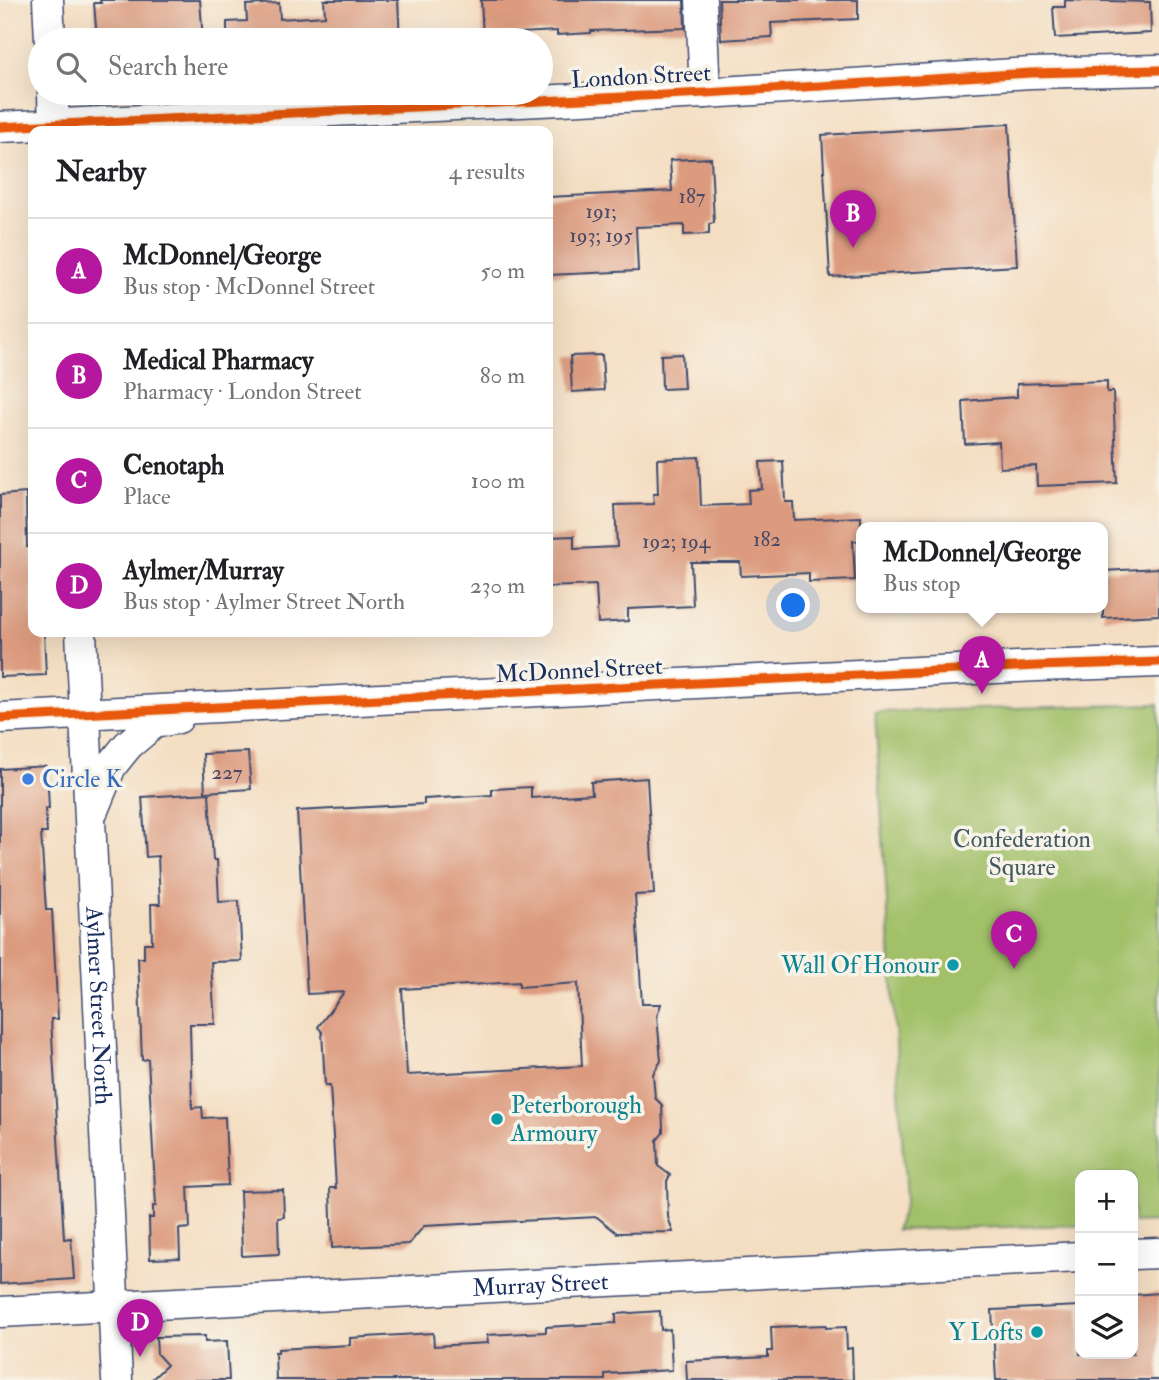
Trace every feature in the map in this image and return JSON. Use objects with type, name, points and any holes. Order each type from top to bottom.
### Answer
[{"type":"street","points":[[48,0],[49,28]]},
{"type":"street","points":[[701,0],[705,93]]},
{"type":"street","name":"London Street","points":[[553,101],[1031,73],[1159,69]]},
{"type":"street","points":[[53,105],[54,126]]},
{"type":"street","name":"London Street","points":[[91,126],[482,105]]},
{"type":"street","name":"London Street","points":[[0,127],[28,128]]},
{"type":"street","name":"Aylmer Street North","points":[[81,637],[117,1380]]},
{"type":"street","name":"McDonnel Street","points":[[0,718],[1159,662]]},
{"type":"street","points":[[89,821],[111,766],[128,745],[154,723],[233,708]]},
{"type":"street","points":[[1138,1254],[1159,1253]]},
{"type":"street","name":"Murray Street","points":[[0,1312],[1075,1257]]},
{"type":"green space","name":"Confederation Square","points":[[1159,704],[1159,1222],[1138,1223],[1138,1170],[1075,1170],[1075,1225],[896,1230],[906,1200],[875,712]]},
{"type":"building","points":[[100,0],[200,0],[202,28],[96,28],[94,3],[101,3]]},
{"type":"building","points":[[324,0],[398,0],[399,28],[227,28],[227,22],[247,21],[246,5],[279,3],[280,19],[325,16]]},
{"type":"building","points":[[481,0],[684,0],[685,28],[591,31],[557,35],[553,28],[483,28]]},
{"type":"building","points":[[719,0],[858,0],[858,19],[771,23],[772,37],[721,40]]},
{"type":"building","points":[[1065,0],[1150,2],[1151,33],[1055,38],[1053,7],[1065,7]]},
{"type":"building","points":[[1009,124],[1017,266],[830,277],[822,135]]},
{"type":"building","points":[[711,158],[714,223],[709,224],[709,234],[684,235],[684,225],[636,227],[638,271],[553,275],[553,197],[672,191],[670,160]]},
{"type":"building","points":[[682,354],[684,388],[662,389],[661,355]]},
{"type":"building","points":[[602,355],[604,390],[572,392],[570,356]]},
{"type":"building","points":[[1107,381],[1107,392],[1113,392],[1117,483],[1037,486],[1036,466],[1000,468],[999,442],[965,444],[963,401],[1017,397],[1017,384]]},
{"type":"building","points":[[699,457],[701,506],[749,504],[748,490],[762,489],[760,462],[783,461],[785,502],[793,502],[794,520],[861,517],[861,522],[856,522],[856,541],[853,541],[855,580],[809,582],[809,573],[741,576],[740,562],[691,562],[693,606],[628,609],[628,621],[598,623],[596,585],[553,587],[553,537],[574,536],[574,549],[617,547],[615,505],[654,504],[653,494],[658,494],[657,459]]},
{"type":"building","points":[[26,493],[28,637],[44,637],[46,675],[0,677],[0,495]]},
{"type":"building","points":[[1159,568],[1159,615],[1103,618],[1103,613],[1108,613],[1108,571]]},
{"type":"building","points":[[248,752],[251,789],[205,792],[203,754]]},
{"type":"building","points":[[47,766],[47,833],[41,833],[46,910],[52,910],[58,1019],[51,1019],[64,1239],[71,1238],[74,1279],[0,1284],[0,769]]},
{"type":"building","points":[[647,778],[654,894],[635,895],[642,1004],[661,1004],[657,1016],[661,1061],[653,1074],[655,1098],[662,1105],[663,1133],[657,1140],[658,1166],[670,1175],[667,1181],[668,1217],[673,1232],[617,1233],[597,1217],[424,1226],[409,1244],[332,1248],[330,1188],[336,1188],[330,1085],[325,1085],[322,1032],[318,1027],[344,992],[307,994],[297,811],[424,804],[424,799],[492,795],[492,789],[531,787],[531,798],[592,794],[591,782]],"holes":[[[519,982],[519,987],[578,983],[582,1066],[407,1075],[402,989]]]},
{"type":"building","points":[[209,793],[213,860],[217,860],[219,902],[239,901],[242,961],[211,962],[215,1024],[190,1024],[192,1108],[202,1107],[203,1118],[225,1117],[228,1185],[188,1187],[190,1228],[179,1229],[180,1258],[150,1259],[149,1218],[153,1218],[153,1206],[156,1206],[148,1059],[142,1060],[138,958],[144,958],[144,943],[152,943],[151,904],[160,904],[158,856],[146,857],[142,797]]},
{"type":"building","points":[[283,1190],[284,1217],[278,1218],[279,1254],[242,1256],[240,1191]]},
{"type":"building","name":"Y Lofts","points":[[1159,1293],[1159,1380],[996,1380],[992,1310],[1075,1306],[1075,1359],[1138,1359],[1138,1295]]},
{"type":"building","points":[[660,1311],[661,1330],[670,1329],[672,1370],[605,1374],[605,1380],[276,1380],[275,1352],[278,1352],[278,1349],[350,1345],[350,1338],[433,1333],[434,1346],[488,1343],[487,1335],[546,1332],[546,1327],[616,1323],[616,1314]]},
{"type":"building","points":[[826,1325],[826,1328],[846,1327],[847,1349],[852,1348],[853,1380],[687,1380],[686,1361],[768,1357],[768,1351],[772,1351],[771,1327]]},
{"type":"building","points":[[205,1336],[205,1342],[227,1341],[229,1380],[151,1380],[167,1365],[157,1354],[156,1337]]},
{"type":"cycle path","points":[[553,100],[1031,73],[1159,70]]},
{"type":"cycle path","points":[[0,127],[456,105]]},
{"type":"cycle path","points":[[0,718],[1159,662]]},
{"type":"place","name":"Medical Pharmacy","points":[[853,248]]},
{"type":"place","name":"McDonnel/George","points":[[982,694]]},
{"type":"place","name":"Circle K","points":[[28,779]]},
{"type":"place","name":"Wall Of Honour","points":[[953,965]]},
{"type":"place","name":"Cenotaph","points":[[1014,969]]},
{"type":"place","name":"Peterborough Armoury","points":[[497,1119]]},
{"type":"place","name":"Y Lofts","points":[[1037,1332]]},
{"type":"place","name":"Aylmer/Murray","points":[[140,1357]]}]
